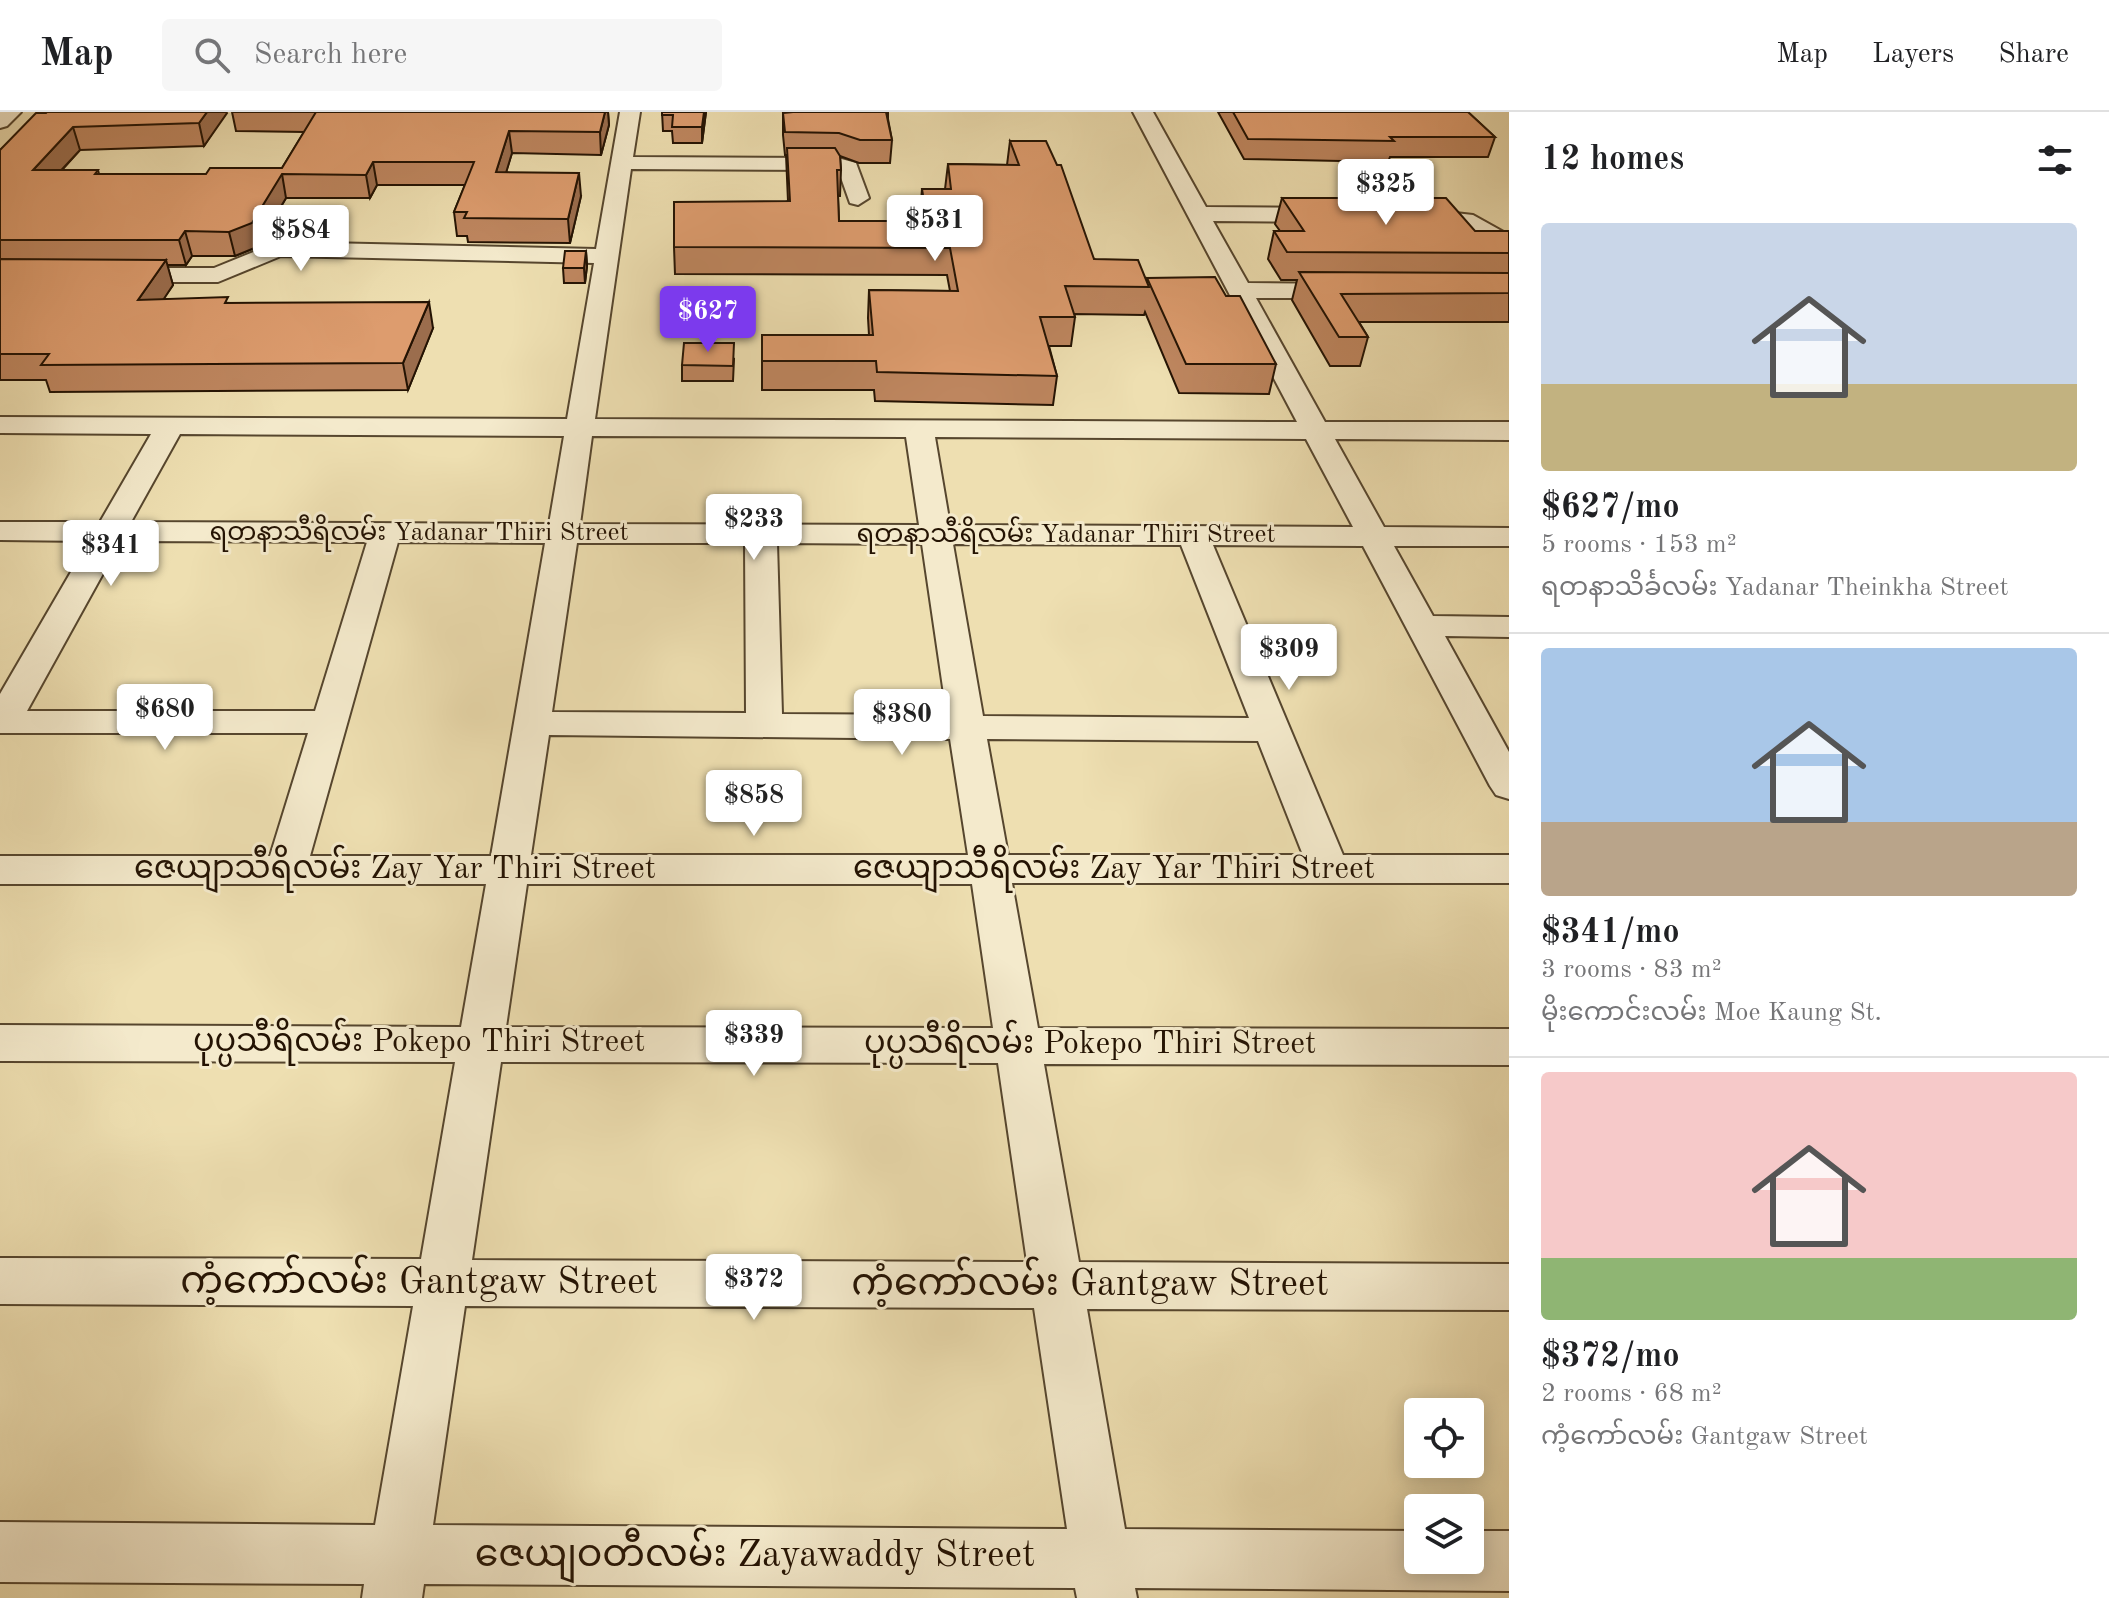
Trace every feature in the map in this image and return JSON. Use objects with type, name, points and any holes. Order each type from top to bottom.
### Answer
[{"type":"street","points":[[0,122],[11,112]]},
{"type":"street","points":[[395,1576],[630,112]]},
{"type":"street","points":[[1143,112],[1509,786]]},
{"type":"street","points":[[622,163],[838,164],[848,168],[858,198]]},
{"type":"street","points":[[1199,214],[1349,215]]},
{"type":"street","points":[[1394,215],[1439,215],[1465,220],[1509,245]]},
{"type":"street","points":[[93,274],[218,275],[278,249],[607,256]]},
{"type":"street","points":[[1241,290],[1367,291]]},
{"type":"street","points":[[0,425],[1509,431]]},
{"type":"street","points":[[170,426],[1,722],[330,722]]},
{"type":"street","points":[[919,429],[1104,1578]]},
{"type":"street","name":"ရတနာသီရိလမ်း Yadanar Thiri Street","points":[[0,531],[1509,537]]},
{"type":"street","points":[[286,870],[385,533]]},
{"type":"street","points":[[761,534],[764,725]]},
{"type":"street","points":[[1193,535],[1329,870]]},
{"type":"street","points":[[1423,626],[1509,627]]},
{"type":"street","points":[[532,723],[1272,730]]},
{"type":"street","name":"ဇေယျာသီရိလမ်း Zay Yar Thiri Street","points":[[0,870],[1509,869]]},
{"type":"street","name":"ပုပ္ပသီရိလမ်း Pokepo Thiri Street","points":[[0,1043],[1509,1047]]},
{"type":"street","name":"ကံ့ကော်လမ်း Gantgaw Street","points":[[0,1281],[1509,1287]]},
{"type":"street","name":"ဇေယျဝတီလမ်း Zayawaddy Street","points":[[0,1552],[395,1576],[1104,1578],[1509,1561]]},
{"type":"building","points":[[207,112],[199,123],[73,127],[33,170],[98,170],[95,174],[206,174],[210,168],[282,168],[316,112],[605,112],[600,132],[509,131],[496,172],[579,173],[568,219],[464,218],[467,212],[454,212],[474,162],[373,162],[366,175],[282,174],[252,223],[229,232],[185,231],[179,240],[0,240],[0,150],[36,113]]},
{"type":"building","points":[[662,112],[704,112],[702,127],[672,127],[673,115],[662,115]]},
{"type":"building","points":[[886,112],[892,140],[860,140],[839,133],[785,132],[783,113]]},
{"type":"building","points":[[1233,112],[1468,112],[1495,137],[1390,137],[1394,141],[1248,139]]},
{"type":"building","points":[[1010,141],[1046,141],[1057,165],[1061,165],[1094,259],[1138,260],[1149,287],[1065,286],[1075,317],[1040,317],[1057,376],[877,372],[876,361],[762,361],[762,335],[873,335],[869,290],[958,291],[950,248],[674,247],[674,202],[790,201],[787,148],[835,148],[840,156],[841,170],[837,170],[839,221],[927,221],[922,189],[951,189],[948,164],[1019,165]]},
{"type":"building","points":[[1282,198],[1446,198],[1475,231],[1509,231],[1509,253],[1287,252],[1274,231],[1304,231]]},
{"type":"building","points":[[565,251],[586,251],[584,268],[563,268]]},
{"type":"building","points":[[0,259],[166,260],[138,300],[228,297],[225,303],[429,302],[403,363],[41,365],[49,354],[0,354]]},
{"type":"building","points":[[1299,272],[1509,273],[1509,293],[1341,294],[1368,337],[1339,337]]},
{"type":"building","points":[[1215,277],[1226,296],[1240,296],[1276,364],[1186,364],[1147,278]]},
{"type":"building","points":[[684,343],[734,343],[733,366],[682,365]]}]
